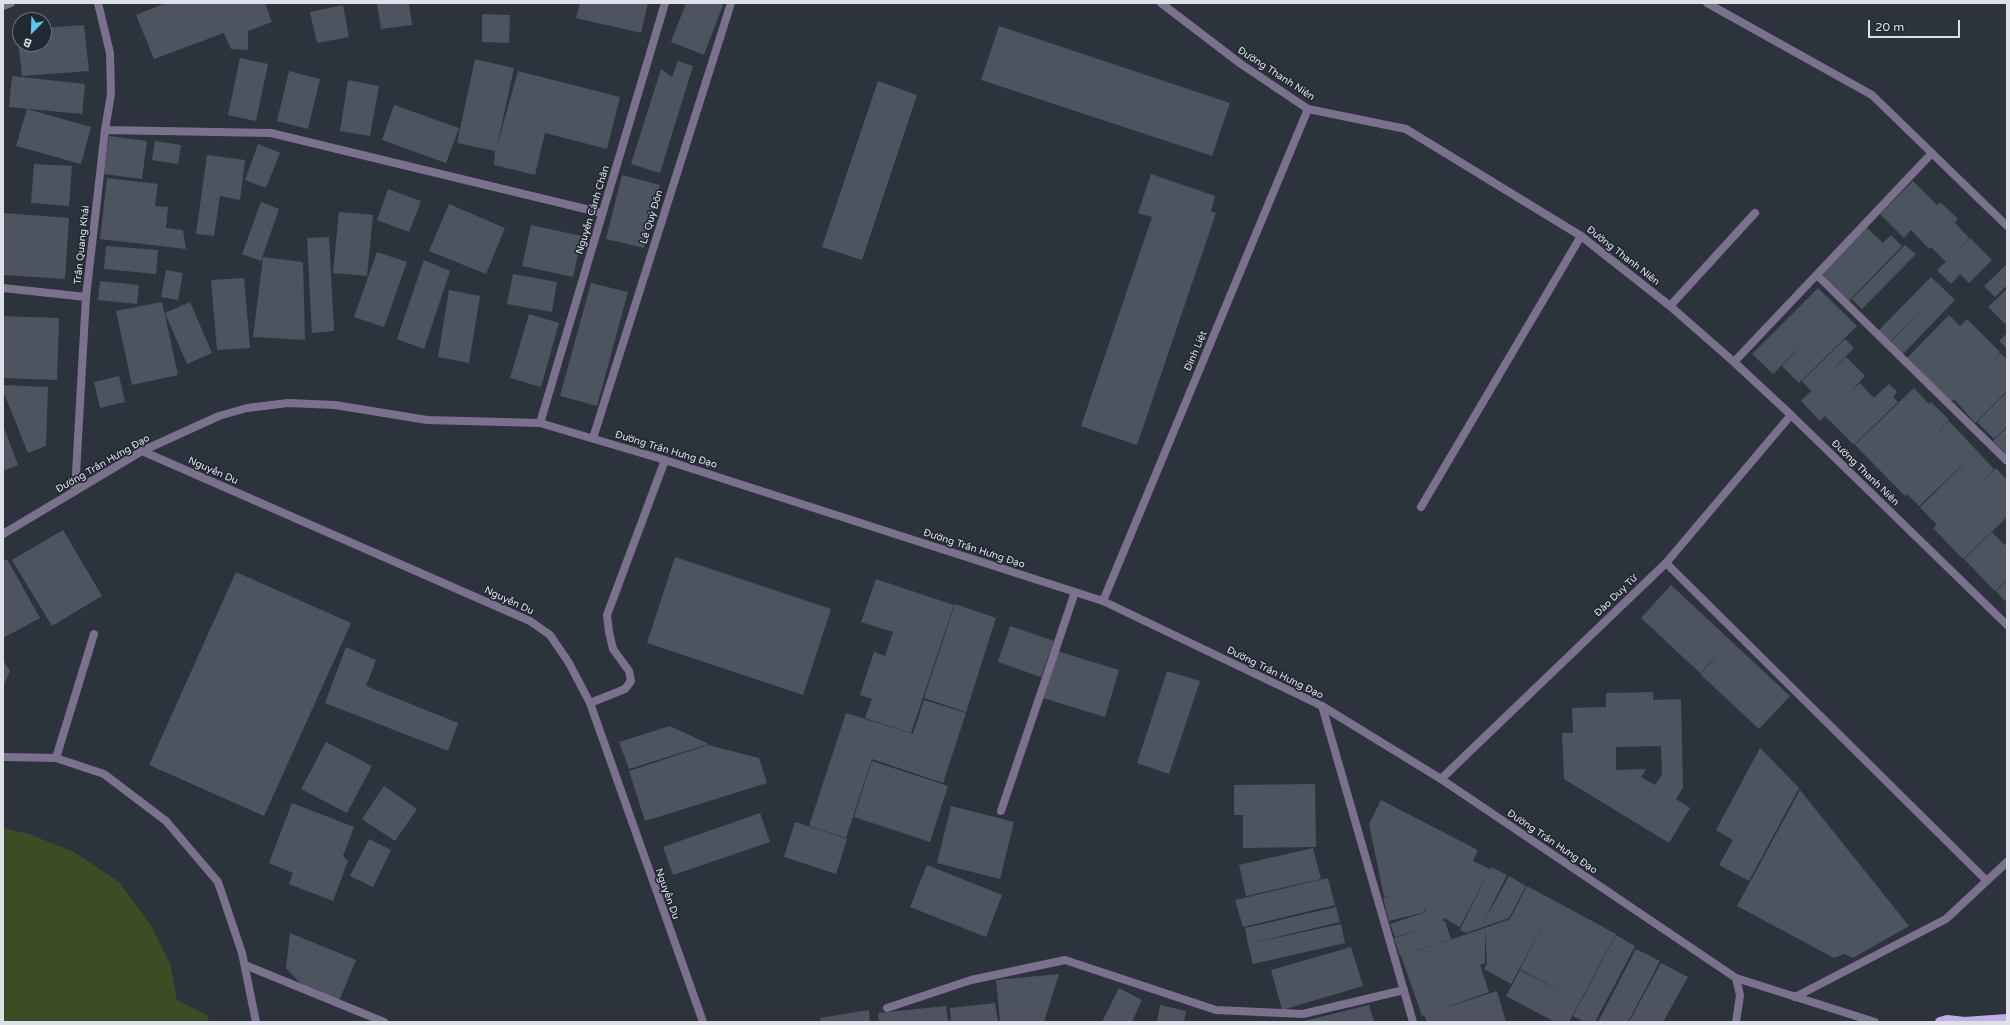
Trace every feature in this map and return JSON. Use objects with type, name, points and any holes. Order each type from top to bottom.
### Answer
[{"type":"main road","points":[[1940,1022],[1947,1020],[1964,1022],[2007,1019]]},
{"type":"street","points":[[3,6],[11,3]]},
{"type":"street","name":"Trần Quang Khải","points":[[75,491],[86,297],[105,130],[111,94],[110,53],[98,3]]},
{"type":"street","name":"Nguyễn Cảnh Chân","points":[[540,424],[665,3]]},
{"type":"street","name":"Lê Quý Đôn","points":[[593,438],[731,3]]},
{"type":"street","name":"Đường Thanh Niên","points":[[1161,3],[1241,64],[1308,109],[1406,129],[1581,236],[1670,306],[1734,362],[1792,415],[2007,625]]},
{"type":"street","points":[[1707,3],[1872,95],[2007,226]]},
{"type":"street","name":"Đinh Liệt","points":[[1103,601],[1308,109]]},
{"type":"street","points":[[105,130],[272,133],[602,213]]},
{"type":"street","points":[[1734,362],[1932,153]]},
{"type":"street","points":[[1670,306],[1755,213]]},
{"type":"street","points":[[1421,507],[1581,236]]},
{"type":"street","points":[[1817,275],[2007,461]]},
{"type":"street","points":[[3,288],[86,297]]},
{"type":"street","name":"Đường Trần Hưng Đạo","points":[[3,534],[142,450],[219,416],[247,408],[288,403],[335,405],[427,420],[540,424],[593,438],[665,460],[1103,601],[1322,706],[1441,779],[1736,978],[1875,1022]]},
{"type":"street","name":"Đào Duy Từ","points":[[1441,779],[1666,563],[1792,415]]},
{"type":"street","name":"Nguyễn Du","points":[[142,450],[530,621],[550,635],[569,663],[590,702],[703,1022]]},
{"type":"street","points":[[590,702],[625,688],[631,681],[629,671],[613,649],[608,632],[608,615],[665,460]]},
{"type":"street","points":[[1666,563],[1987,881]]},
{"type":"street","points":[[1001,811],[1075,592]]},
{"type":"street","points":[[56,758],[94,634]]},
{"type":"street","points":[[1322,706],[1413,1022]]},
{"type":"street","points":[[3,757],[56,758],[104,774],[166,821],[218,882],[245,965],[256,1022]]},
{"type":"street","points":[[1795,997],[1946,919],[2007,862]]},
{"type":"street","points":[[887,1008],[971,980],[1065,960],[1216,1010],[1303,1014],[1404,990]]},
{"type":"street","points":[[245,965],[384,1022]]},
{"type":"street","points":[[1736,978],[1740,994],[1736,1022]]},
{"type":"green space","points":[[3,828],[29,834],[74,852],[119,882],[150,924],[170,963],[177,1000],[209,1016],[206,1022],[3,1022]]},
{"type":"building","points":[[166,3],[265,3],[272,22],[248,31],[248,50],[231,49],[224,33],[154,59],[136,15]]},
{"type":"building","points":[[377,3],[409,3],[412,25],[381,29]]},
{"type":"building","points":[[580,3],[648,3],[641,33],[576,18]]},
{"type":"building","points":[[686,3],[719,3],[723,5],[704,55],[671,42]]},
{"type":"building","points":[[343,5],[349,37],[317,43],[310,12]]},
{"type":"building","points":[[482,14],[510,15],[509,43],[482,42]]},
{"type":"building","points":[[84,25],[89,71],[22,76],[19,52],[52,52],[52,27]]},
{"type":"building","points":[[999,26],[1230,103],[1212,156],[981,80]]},
{"type":"building","points":[[240,58],[268,64],[256,121],[228,115]]},
{"type":"building","points":[[475,59],[514,68],[497,146],[518,71],[620,97],[607,149],[545,133],[535,175],[494,165],[495,151],[457,143]]},
{"type":"building","points":[[678,61],[693,66],[660,173],[631,164],[661,69],[672,77]]},
{"type":"building","points":[[289,71],[320,79],[308,129],[277,121]]},
{"type":"building","points":[[12,76],[85,84],[82,114],[9,107]]},
{"type":"building","points":[[348,80],[379,86],[370,136],[340,131]]},
{"type":"building","points":[[878,81],[917,95],[862,260],[822,247]]},
{"type":"building","points":[[394,105],[459,128],[446,163],[382,140]]},
{"type":"building","points":[[27,109],[91,127],[81,164],[16,146]]},
{"type":"building","points":[[109,136],[147,141],[142,179],[104,174]]},
{"type":"building","points":[[155,141],[181,145],[178,164],[152,160]]},
{"type":"building","points":[[258,144],[280,153],[266,188],[245,180]]},
{"type":"building","points":[[207,155],[245,160],[240,200],[220,196],[214,236],[196,234]]},
{"type":"building","points":[[34,164],[72,166],[69,206],[31,203]]},
{"type":"building","points":[[1151,174],[1215,196],[1211,211],[1216,213],[1137,445],[1081,426],[1152,217],[1138,213]]},
{"type":"building","points":[[622,175],[660,185],[644,248],[606,239]]},
{"type":"building","points":[[107,178],[158,184],[155,206],[168,207],[166,228],[183,230],[186,249],[100,239]]},
{"type":"building","points":[[1913,181],[1937,205],[1940,202],[1958,219],[1955,223],[1969,238],[1956,251],[1970,238],[1992,260],[1969,283],[1960,274],[1951,284],[1937,270],[1946,262],[1931,247],[1929,249],[1911,230],[1904,238],[1880,214]]},
{"type":"building","points":[[388,189],[421,201],[409,232],[377,220]]},
{"type":"building","points":[[261,202],[279,209],[261,261],[242,254]]},
{"type":"building","points":[[449,204],[505,228],[486,274],[429,251]]},
{"type":"building","points":[[339,212],[373,215],[367,276],[333,273]]},
{"type":"building","points":[[4,213],[69,218],[65,279],[3,275]]},
{"type":"building","points":[[531,225],[582,236],[573,277],[522,266]]},
{"type":"building","points":[[1866,227],[1883,243],[1891,235],[1902,246],[1849,301],[1821,273]]},
{"type":"building","points":[[329,237],[334,331],[312,333],[307,238]]},
{"type":"building","points":[[1905,245],[1916,254],[1862,309],[1852,299]]},
{"type":"building","points":[[106,246],[158,250],[156,274],[104,269]]},
{"type":"building","points":[[377,252],[407,262],[384,327],[354,317]]},
{"type":"building","points":[[263,257],[303,262],[305,340],[253,337]]},
{"type":"building","points":[[424,260],[450,271],[424,349],[397,339]]},
{"type":"building","points":[[2006,265],[2007,285],[1995,297],[1984,286]]},
{"type":"building","points":[[166,270],[183,273],[178,300],[161,297]]},
{"type":"building","points":[[513,274],[557,282],[552,312],[507,304]]},
{"type":"building","points":[[1931,277],[1955,300],[1902,355],[1890,343],[1927,304],[1889,343],[1878,331]]},
{"type":"building","points":[[244,278],[250,348],[217,350],[211,280]]},
{"type":"building","points":[[100,281],[139,285],[137,304],[98,300]]},
{"type":"building","points":[[591,283],[628,292],[597,406],[560,396]]},
{"type":"building","points":[[1818,288],[1857,326],[1799,383],[1782,366],[1814,333],[1773,374],[1752,354]]},
{"type":"building","points":[[2007,289],[2007,323],[2005,324],[1988,307]]},
{"type":"building","points":[[449,290],[480,296],[469,363],[438,357]]},
{"type":"building","points":[[162,302],[178,375],[132,385],[116,311]]},
{"type":"building","points":[[190,302],[212,353],[187,364],[165,313]]},
{"type":"building","points":[[529,314],[559,323],[541,387],[510,378]]},
{"type":"building","points":[[1949,315],[1960,326],[1967,319],[2000,352],[1994,360],[2000,353],[2007,359],[2007,391],[1975,423],[1954,399],[1951,402],[1907,358]]},
{"type":"building","points":[[3,316],[59,318],[57,380],[3,378]]},
{"type":"building","points":[[2007,333],[2007,348],[1999,341]]},
{"type":"building","points":[[1845,339],[1854,348],[1824,378],[1846,357],[1865,376],[1851,391],[1860,383],[1874,398],[1889,384],[1897,392],[1893,397],[1898,402],[1854,445],[1825,416],[1820,421],[1801,401],[1811,391],[1802,381]]},
{"type":"building","points":[[119,376],[125,402],[100,408],[94,382]]},
{"type":"building","points":[[3,385],[48,387],[46,446],[28,453],[3,391]]},
{"type":"building","points":[[1914,388],[1929,404],[1931,402],[1949,420],[1935,435],[1949,421],[1977,451],[1919,506],[1907,494],[1905,496],[1855,445]]},
{"type":"building","points":[[2007,392],[2007,426],[1994,439],[1977,422]]},
{"type":"building","points":[[3,425],[18,465],[3,471]]},
{"type":"building","points":[[2007,427],[2007,455],[1993,441]]},
{"type":"building","points":[[1977,451],[1994,469],[1982,482],[1996,468],[2007,480],[2007,517],[1963,559],[1933,528],[1937,525],[1920,507]]},
{"type":"building","points":[[63,530],[102,596],[52,626],[12,560]]},
{"type":"building","points":[[1992,532],[2004,545],[2007,543],[2007,579],[1995,591],[1964,559]]},
{"type":"building","points":[[675,557],[831,609],[803,695],[647,643]]},
{"type":"building","points":[[7,559],[40,618],[3,638],[3,561]]},
{"type":"building","points":[[236,572],[351,623],[264,816],[149,765]]},
{"type":"building","points":[[876,579],[954,605],[911,733],[865,718],[872,699],[860,695],[874,652],[885,656],[893,632],[861,622]]},
{"type":"building","points":[[2007,580],[2007,603],[1996,591]]},
{"type":"building","points":[[1671,585],[1731,641],[1700,673],[1641,618]]},
{"type":"building","points":[[955,604],[996,618],[966,712],[924,698]]},
{"type":"building","points":[[1010,626],[1054,641],[1041,677],[998,662]]},
{"type":"building","points":[[1731,641],[1790,696],[1759,729],[1700,674]]},
{"type":"building","points":[[346,647],[376,660],[366,686],[458,723],[448,751],[325,703]]},
{"type":"building","points":[[1057,651],[1119,670],[1105,717],[1043,698]]},
{"type":"building","points":[[3,660],[10,671],[3,687]]},
{"type":"building","points":[[1167,671],[1200,681],[1169,774],[1137,763]]},
{"type":"building","points":[[1653,692],[1653,700],[1681,699],[1683,788],[1676,799],[1690,808],[1669,843],[1564,779],[1562,733],[1573,733],[1572,708],[1606,707],[1606,693]],"holes":[[[1661,746],[1662,775],[1655,785],[1641,777],[1646,769],[1616,770],[1616,747]]]},
{"type":"building","points":[[924,700],[966,713],[943,783],[872,759],[846,838],[809,826],[846,713],[913,734]]},
{"type":"building","points":[[670,726],[709,744],[629,769],[619,742]]},
{"type":"building","points":[[326,742],[372,766],[347,813],[301,789]]},
{"type":"building","points":[[708,745],[759,758],[767,783],[645,821],[629,771]]},
{"type":"building","points":[[1760,748],[1799,788],[1749,881],[1719,865],[1733,840],[1716,830]]},
{"type":"building","points":[[872,761],[948,786],[930,842],[854,817]]},
{"type":"building","points":[[1315,784],[1316,847],[1243,848],[1243,815],[1234,815],[1234,785]]},
{"type":"building","points":[[384,786],[417,809],[395,841],[362,819]]},
{"type":"building","points":[[1800,790],[1909,926],[1853,958],[1844,954],[1834,958],[1737,906]]},
{"type":"building","points":[[1381,800],[1478,850],[1473,861],[1490,869],[1460,927],[1444,918],[1442,921],[1445,921],[1451,939],[1400,956],[1394,938],[1429,927],[1395,937],[1390,924],[1426,912],[1423,905],[1425,912],[1389,921],[1383,898],[1396,894],[1384,897],[1369,824]]},
{"type":"building","points":[[292,803],[354,827],[343,856],[348,861],[333,901],[289,884],[293,873],[269,863]]},
{"type":"building","points":[[951,806],[1014,822],[1000,879],[937,863]]},
{"type":"building","points":[[760,813],[770,842],[673,875],[663,847]]},
{"type":"building","points":[[795,822],[847,839],[836,874],[784,857]]},
{"type":"building","points":[[369,839],[391,850],[373,887],[350,876]]},
{"type":"building","points":[[1313,848],[1321,879],[1246,896],[1239,865]]},
{"type":"building","points":[[927,865],[1002,895],[986,937],[910,907]]},
{"type":"building","points":[[1491,867],[1507,875],[1481,927],[1509,876],[1526,886],[1509,918],[1466,933],[1460,930]]},
{"type":"building","points":[[1328,878],[1335,905],[1243,927],[1235,900]]},
{"type":"building","points":[[1527,886],[1616,934],[1569,1022],[1555,1022],[1506,996],[1520,970],[1573,998],[1520,969],[1554,905],[1511,984],[1484,969],[1487,964],[1485,928],[1510,919]]},
{"type":"building","points":[[1336,907],[1340,922],[1248,944],[1245,928]]},
{"type":"building","points":[[1341,924],[1345,943],[1253,964],[1248,944]]},
{"type":"building","points":[[1485,928],[1485,963],[1480,965],[1489,992],[1438,1010],[1497,991],[1506,1022],[1427,1022],[1424,1015],[1422,1016],[1401,956]]},
{"type":"building","points":[[290,933],[356,960],[339,1001],[303,986],[286,968]]},
{"type":"building","points":[[1616,935],[1635,946],[1595,1022],[1585,1022],[1573,1016]]},
{"type":"building","points":[[1351,947],[1363,986],[1282,1010],[1271,970]]},
{"type":"building","points":[[1636,949],[1660,961],[1628,1022],[1598,1022]]},
{"type":"building","points":[[1661,963],[1688,977],[1663,1022],[1629,1022]]},
{"type":"building","points":[[1059,974],[1044,1022],[1000,1022],[996,980]]},
{"type":"building","points":[[1119,988],[1142,1000],[1132,1022],[1102,1022]]},
{"type":"building","points":[[995,1003],[998,1022],[951,1022],[950,1008]]},
{"type":"building","points":[[1160,1005],[1186,1011],[1184,1022],[1157,1022]]},
{"type":"building","points":[[1369,1005],[1374,1022],[1304,1022],[1304,1021]]},
{"type":"building","points":[[946,1006],[948,1022],[879,1022],[878,1013]]},
{"type":"building","points":[[869,1010],[870,1022],[821,1022],[820,1018]]}]
